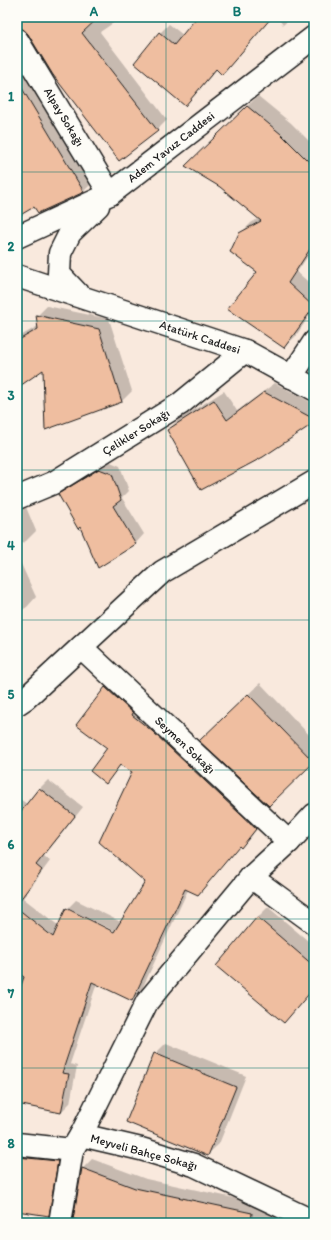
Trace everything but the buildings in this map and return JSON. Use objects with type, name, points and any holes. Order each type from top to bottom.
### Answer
[{"type":"street","name":"Adem Yavuz Caddesi","points":[[17,237],[110,194],[314,37]]},
{"type":"street","name":"Alpay Sokağı","points":[[17,40],[110,194]]},
{"type":"street","name":"Atatürk Caddesi","points":[[81,297],[59,274],[60,253],[70,232],[110,194]]},
{"type":"street","name":"Atatürk Caddesi","points":[[17,276],[245,351],[314,389]]},
{"type":"street","points":[[291,377],[314,342]]},
{"type":"street","name":"Çelikler Sokağı","points":[[17,498],[53,483],[180,404],[245,351]]},
{"type":"street","points":[[17,704],[26,698],[162,572],[314,482]]},
{"type":"street","name":"Seymen Sokağı","points":[[81,647],[289,842]]},
{"type":"street","points":[[60,1223],[76,1143],[147,1002],[251,877],[289,842],[314,815]]},
{"type":"street","points":[[251,877],[314,923]]},
{"type":"street","name":"Meyveli Bahçe Sokağı","points":[[17,1144],[76,1143],[141,1149],[194,1164],[314,1222]]}]
